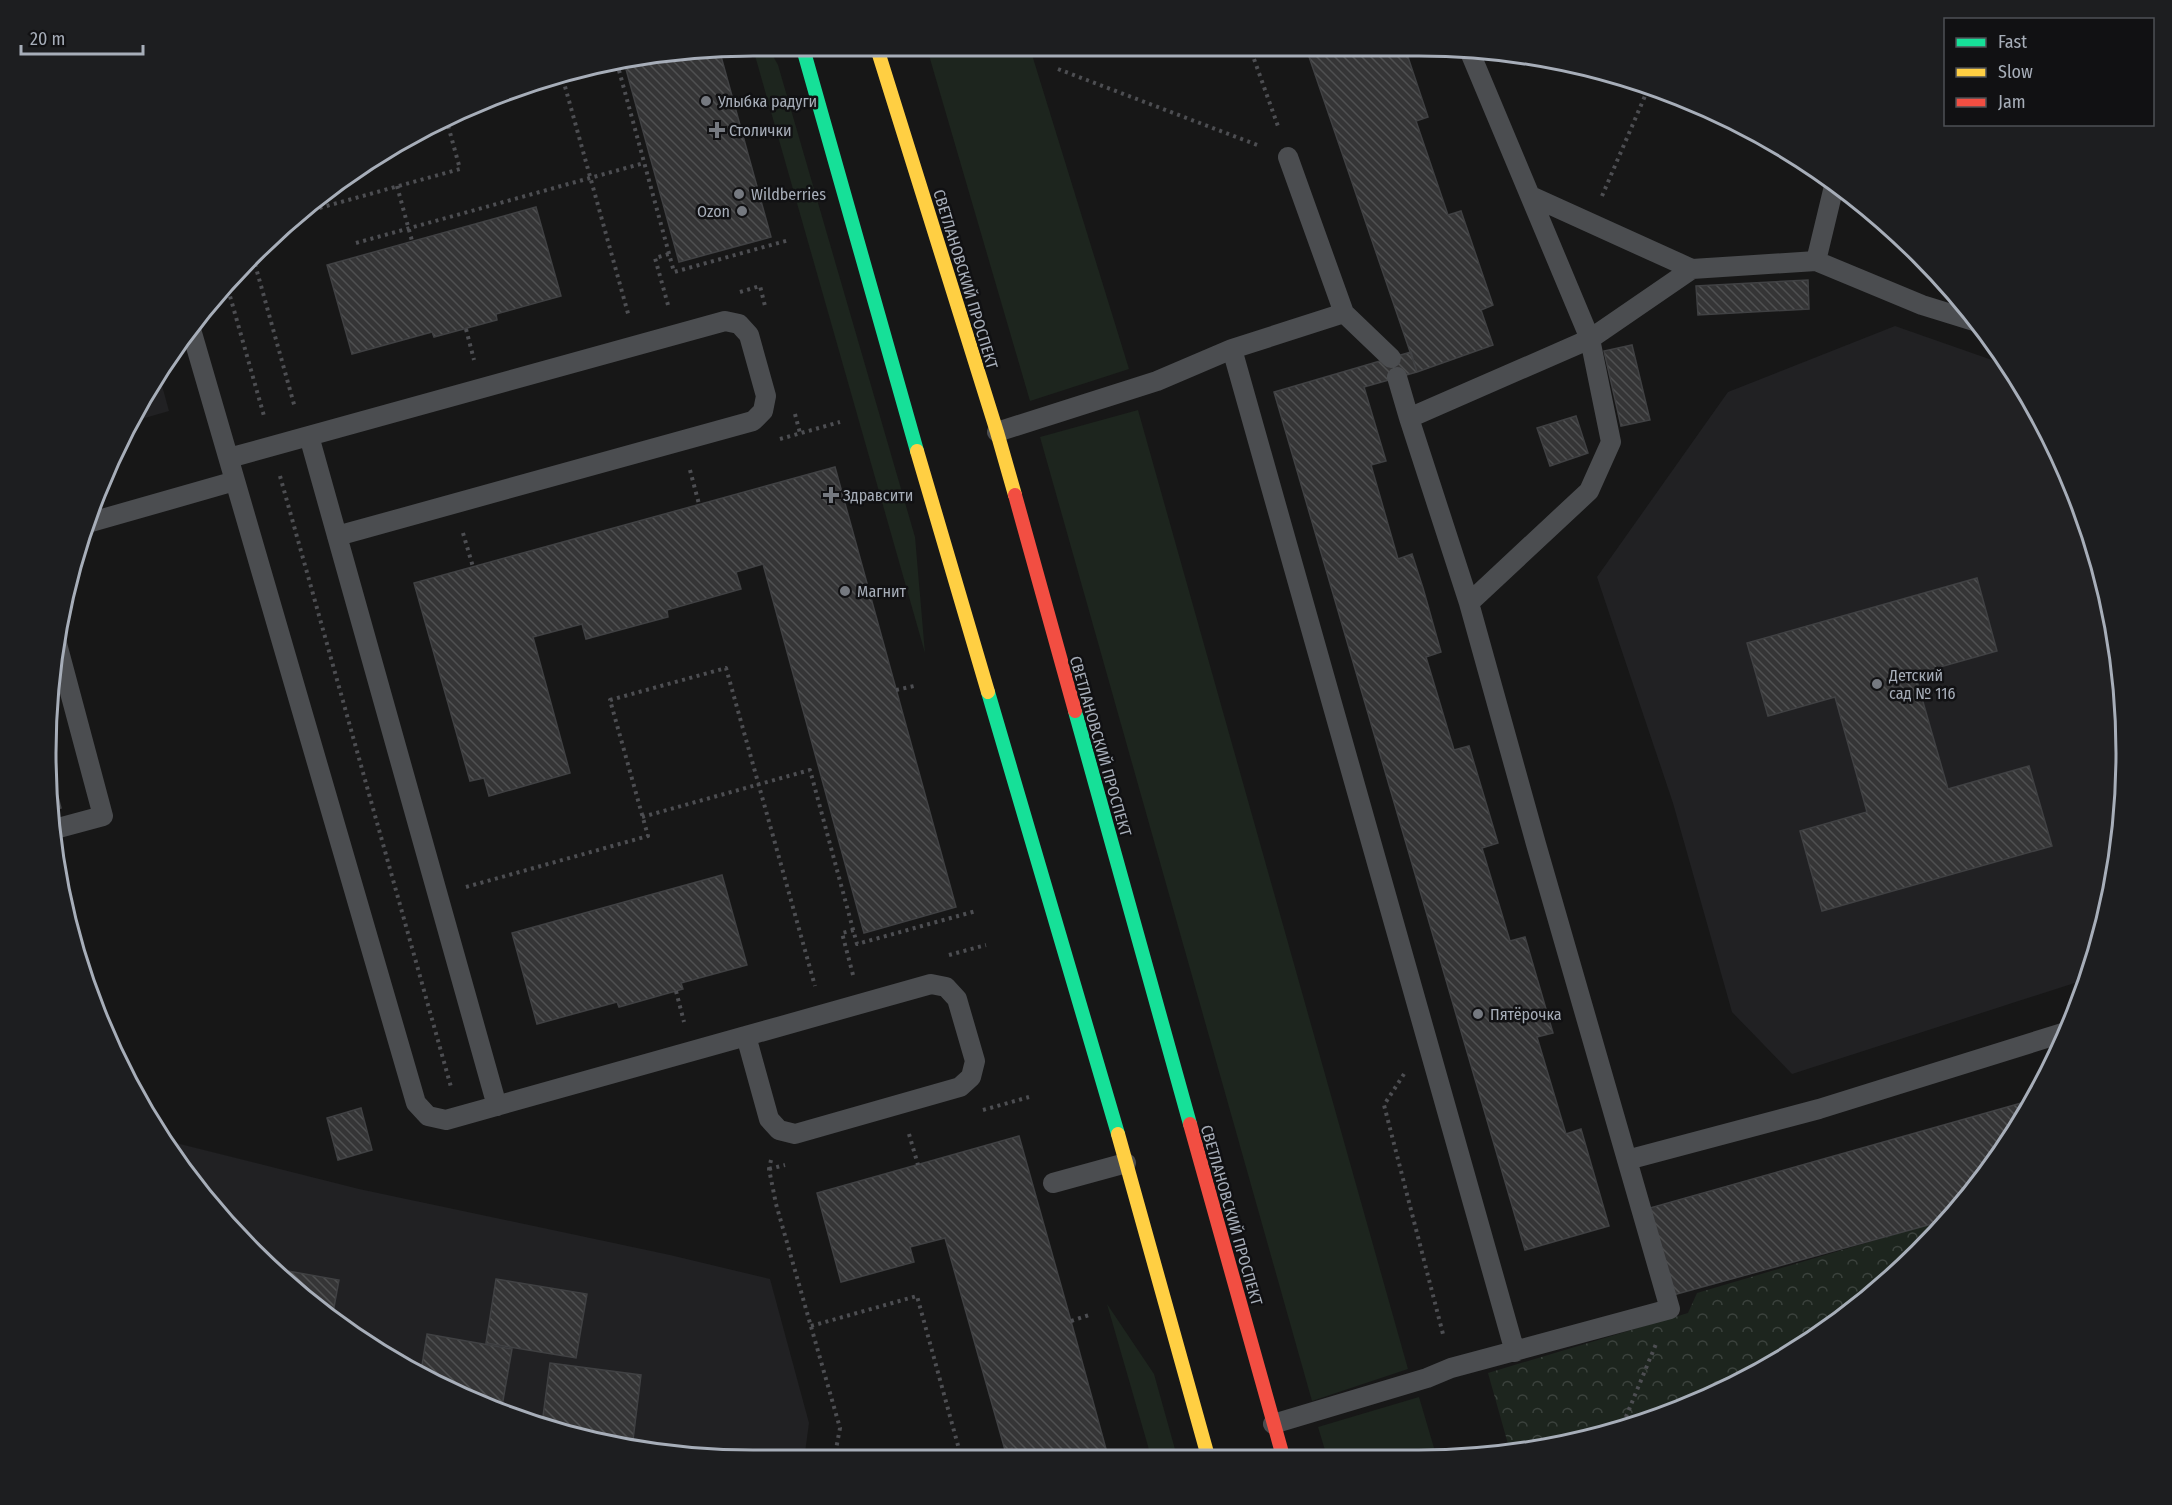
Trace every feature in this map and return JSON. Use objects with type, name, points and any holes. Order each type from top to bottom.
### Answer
[{"type":"main road","points":[[805,56],[914,440],[1126,1163],[1206,1450]]},
{"type":"main road","name":"СВЕТЛАНОВСКИЙ ПРОСПЕКТ","points":[[879,56],[997,432],[1281,1450]]},
{"type":"lane","points":[[1469,603],[1589,491],[1611,442],[1590,339],[1472,58]]},
{"type":"lane","points":[[1288,157],[1344,313],[1391,358]]},
{"type":"lane","points":[[1816,261],[1833,192]]},
{"type":"lane","points":[[1530,196],[1692,269],[1816,261],[1922,305],[1964,318]]},
{"type":"lane","points":[[1409,418],[1590,339],[1692,269]]},
{"type":"lane","points":[[997,432],[1157,381],[1232,349],[1344,313]]},
{"type":"lane","points":[[229,458],[725,321],[739,324],[749,335],[766,396],[763,411],[753,421],[337,536]]},
{"type":"lane","points":[[193,337],[416,1103],[428,1116],[446,1120],[931,984],[946,987],[957,999],[975,1061],[971,1077],[960,1087],[795,1134],[779,1130],[769,1119],[746,1036]]},
{"type":"lane","points":[[1232,349],[1515,1352]]},
{"type":"lane","points":[[1273,1424],[1427,1378],[1451,1368],[1670,1309],[1469,603],[1397,377]]},
{"type":"lane","points":[[307,437],[337,536],[496,1106]]},
{"type":"lane","points":[[95,521],[235,481]]},
{"type":"lane","points":[[60,828],[103,816],[61,660]]},
{"type":"lane","points":[[1627,1160],[1819,1109],[2056,1035]]},
{"type":"lane","points":[[1053,1183],[1126,1163]]},
{"type":"path","points":[[1253,56],[1288,157]]},
{"type":"path","points":[[619,69],[674,272],[789,240]]},
{"type":"path","points":[[1058,69],[1288,157]]},
{"type":"path","points":[[564,81],[630,322]]},
{"type":"path","points":[[1590,223],[1646,93]]},
{"type":"path","points":[[318,208],[460,169],[448,125]]},
{"type":"path","points":[[356,243],[644,163]]},
{"type":"path","points":[[397,186],[412,241]]},
{"type":"path","points":[[669,254],[655,258],[670,311]]},
{"type":"path","points":[[255,265],[307,437]]},
{"type":"path","points":[[229,292],[459,1116]]},
{"type":"path","points":[[466,329],[476,365]]},
{"type":"path","points":[[689,464],[699,504]]},
{"type":"path","points":[[461,527],[472,567]]},
{"type":"path","points":[[456,890],[648,836],[610,700],[726,668],[816,992]]},
{"type":"path","points":[[896,690],[914,686]]},
{"type":"path","points":[[642,817],[810,770],[857,944],[976,911]]},
{"type":"path","points":[[854,930],[842,933],[855,982]]},
{"type":"path","points":[[676,991],[686,1029]]},
{"type":"path","points":[[1427,1038],[1384,1106],[1451,1368]]},
{"type":"path","points":[[779,1130],[769,1169],[840,1428],[836,1450]]},
{"type":"path","points":[[909,1130],[918,1165]]},
{"type":"path","points":[[811,1326],[917,1296],[959,1450]]},
{"type":"path","points":[[1625,1419],[1670,1309]]},
{"type":"path","points":[[1071,1321],[1089,1315]]},
{"type":"shaded area","name":"Детский сад № 116","points":[[1895,326],[1996,362],[2023,404],[2045,444],[2080,528],[2093,572],[2111,662],[2116,752],[2111,843],[2093,933],[2078,982],[1792,1074],[1732,1012],[1673,803],[1597,577],[1728,392]]},
{"type":"shaded area","points":[[161,384],[169,411],[141,419]]},
{"type":"shaded area","points":[[175,1143],[359,1189],[670,1255],[770,1279],[809,1423],[805,1450],[752,1450],[662,1444],[572,1426],[528,1413],[444,1378],[365,1332],[293,1277],[228,1212]]},
{"type":"green space","points":[[755,56],[773,56],[778,65],[915,537],[925,653]]},
{"type":"green space","points":[[929,56],[1032,56],[1129,369],[1030,401]]},
{"type":"green space","points":[[1138,410],[1408,1369],[1312,1401],[1040,437]]},
{"type":"green space","points":[[1933,1223],[1879,1277],[1844,1305],[1807,1332],[1728,1378],[1644,1413],[1600,1426],[1508,1444],[1488,1373],[1688,1313],[1697,1293]]},
{"type":"green space","points":[[1107,1304],[1154,1374],[1175,1450],[1149,1450]]},
{"type":"green space","points":[[1419,1397],[1434,1449],[1325,1450],[1318,1427]]},
{"type":"building","points":[[1309,56],[1408,56],[1428,117],[1416,121],[1448,215],[1461,211],[1493,305],[1481,310],[1493,345],[1417,372]]},
{"type":"building","points":[[721,57],[771,237],[679,262],[626,67],[662,61]]},
{"type":"building","points":[[536,207],[561,296],[496,314],[497,320],[434,337],[432,332],[352,354],[327,265]]},
{"type":"building","points":[[1808,280],[1809,309],[1698,315],[1696,286]]},
{"type":"building","points":[[1632,345],[1650,420],[1621,426],[1604,351]]},
{"type":"building","points":[[1411,352],[1417,372],[1364,387],[1386,461],[1371,465],[1398,559],[1412,554],[1423,588],[1441,652],[1426,657],[1454,750],[1469,746],[1498,843],[1482,848],[1510,941],[1525,937],[1553,1033],[1537,1037],[1566,1134],[1581,1129],[1609,1226],[1525,1250],[1274,392]]},
{"type":"building","points":[[1576,416],[1588,453],[1550,466],[1537,428]]},
{"type":"building","points":[[835,467],[956,907],[864,933],[763,564],[736,572],[741,589],[667,610],[668,617],[586,639],[582,624],[533,637],[570,773],[489,796],[484,778],[470,781],[414,583]]},
{"type":"building","points":[[1977,578],[1997,651],[1915,674],[1948,789],[2029,766],[2052,846],[1822,911],[1800,831],[1867,812],[1835,697],[1768,716],[1747,643]]},
{"type":"building","points":[[57,792],[61,808],[58,809]]},
{"type":"building","points":[[722,875],[747,965],[681,983],[683,989],[619,1007],[617,1002],[537,1024],[512,933]]},
{"type":"building","points":[[2022,1103],[1972,1177],[1933,1224],[1673,1295],[1650,1208]]},
{"type":"building","points":[[361,1108],[372,1150],[338,1160],[327,1118]]},
{"type":"building","points":[[1019,1136],[1106,1450],[1012,1450],[1012,1448],[1005,1450],[945,1238],[910,1247],[914,1262],[841,1282],[817,1193]]},
{"type":"building","points":[[287,1271],[339,1280],[334,1309]]},
{"type":"building","points":[[496,1279],[587,1294],[576,1358],[486,1343]]},
{"type":"building","points":[[427,1334],[512,1349],[503,1403],[444,1378],[419,1365],[422,1365]]},
{"type":"building","points":[[550,1363],[641,1375],[633,1439],[543,1417]]},
{"type":"traffic: fast","points":[[805,56],[917,451]]},
{"type":"traffic: fast","points":[[988,692],[1118,1134]]},
{"type":"traffic: fast","points":[[1075,711],[1190,1124]]},
{"type":"traffic: slow","points":[[879,56],[1015,495]]},
{"type":"traffic: slow","points":[[917,451],[988,692]]},
{"type":"traffic: slow","points":[[1118,1134],[1206,1450]]},
{"type":"traffic: jam","points":[[1015,495],[1075,711]]},
{"type":"traffic: jam","points":[[1190,1124],[1281,1450]]},
{"type":"place","name":"Улыбка радуги","points":[[706,101]]},
{"type":"place","name":"Столички","points":[[717,130]]},
{"type":"place","name":"Wildberries","points":[[739,194]]},
{"type":"place","name":"Ozon","points":[[742,211]]},
{"type":"place","name":"Здравсити","points":[[831,495]]},
{"type":"place","name":"Магнит","points":[[845,591]]},
{"type":"place","name":"Детский сад № 116","points":[[1877,684]]},
{"type":"place","name":"Пятёрочка","points":[[1478,1014]]}]
